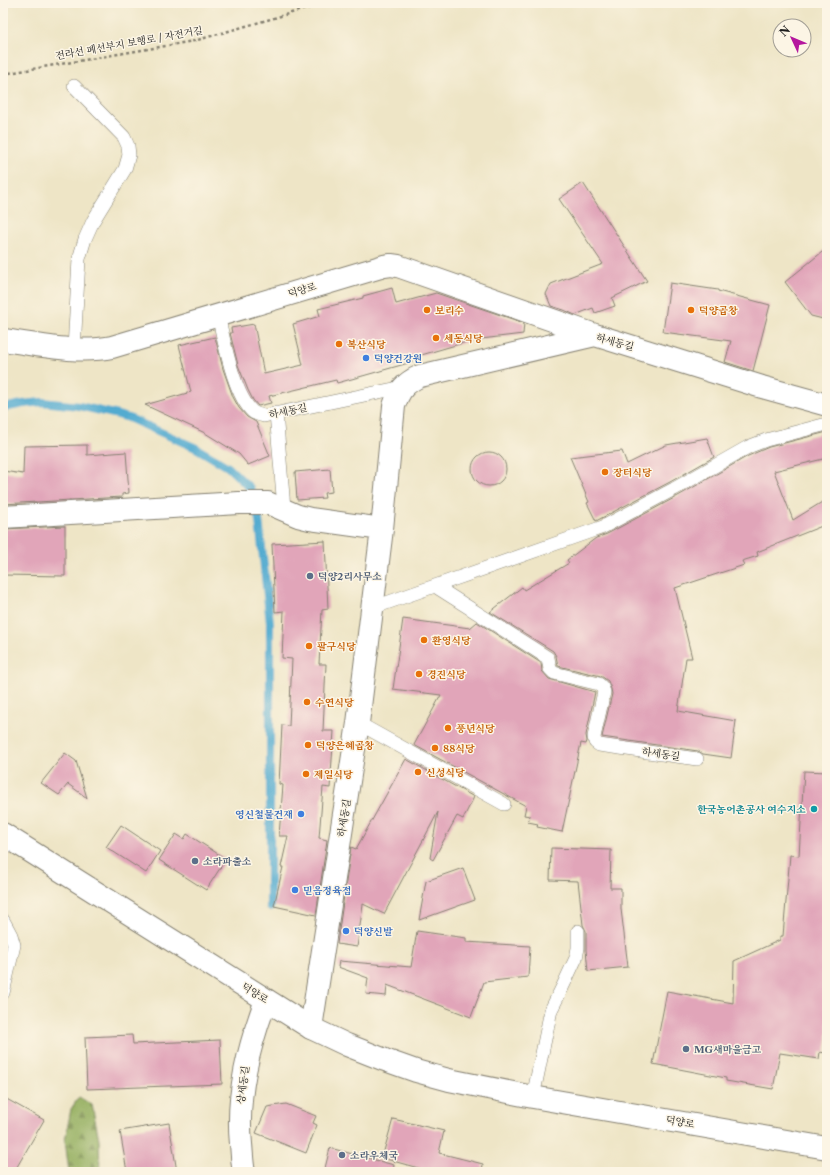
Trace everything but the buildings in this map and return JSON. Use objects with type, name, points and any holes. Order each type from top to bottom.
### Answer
[{"type":"street","name":"덕양로","points":[[3,340],[74,349],[95,350],[112,347],[391,265],[398,266],[595,335]]},
{"type":"street","name":"하세동길","points":[[311,1028],[358,723],[382,529],[394,406],[397,396],[403,387],[410,380],[420,376],[595,335],[827,405]]},
{"type":"street","points":[[3,517],[240,503],[276,505],[298,516],[310,519],[382,529]]},
{"type":"street","name":"덕양로","points":[[3,834],[311,1028],[347,1045],[416,1071],[449,1080],[533,1097],[827,1148]]},
{"type":"street","name":"상세동길","points":[[244,1172],[240,1132],[241,1100],[247,1058],[254,1031],[266,1000]]},
{"type":"lane","points":[[74,86],[124,137],[128,146],[129,156],[125,169],[93,221],[85,239],[79,259],[74,349]]},
{"type":"lane","name":"하세동길","points":[[218,316],[237,388],[242,398],[253,412],[258,414],[264,416],[403,387]]},
{"type":"lane","points":[[276,413],[276,505]]},
{"type":"lane","points":[[372,608],[603,527],[668,493],[748,447],[766,440],[827,424]]},
{"type":"lane","name":"하세동길","points":[[435,586],[548,658],[550,669],[554,673],[599,684],[604,692],[594,737],[595,742],[600,745],[697,758]]},
{"type":"lane","points":[[358,723],[504,804]]},
{"type":"lane","points":[[3,920],[11,935],[14,945],[3,993]]},
{"type":"lane","points":[[533,1097],[551,1010],[576,958],[578,948],[578,931]]},
{"type":"path","name":"전라선 폐선부지 보행로 / 자전거길","points":[[3,74],[194,41],[326,3]]},
{"type":"green space","points":[[79,1097],[92,1105],[99,1139],[100,1172],[69,1172],[65,1140],[71,1109]]},
{"type":"waterway","points":[[3,408],[42,402],[79,406],[129,418],[196,448],[228,467],[250,488],[259,520],[270,623],[270,907]]},
{"type":"place","name":"보리수","points":[[427,310]]},
{"type":"place","name":"덕양곱창","points":[[691,310]]},
{"type":"place","name":"세동식당","points":[[436,338]]},
{"type":"place","name":"복산식당","points":[[339,344]]},
{"type":"place","name":"덕양건강원","points":[[366,358]]},
{"type":"place","name":"장터식당","points":[[605,472]]},
{"type":"place","name":"덕양2리사무소","points":[[310,576]]},
{"type":"place","name":"환영식당","points":[[424,640]]},
{"type":"place","name":"팔구식당","points":[[309,646]]},
{"type":"place","name":"경진식당","points":[[419,674]]},
{"type":"place","name":"수연식당","points":[[307,702]]},
{"type":"place","name":"풍년식당","points":[[448,728]]},
{"type":"place","name":"덕양은혜곱창","points":[[308,745]]},
{"type":"place","name":"88식당","points":[[435,748]]},
{"type":"place","name":"신성식당","points":[[418,772]]},
{"type":"place","name":"제일식당","points":[[306,774]]},
{"type":"place","name":"한국농어촌공사 여수지소","points":[[814,809]]},
{"type":"place","name":"영신철물건재","points":[[301,814]]},
{"type":"place","name":"소라파출소","points":[[195,861]]},
{"type":"place","name":"믿음정육점","points":[[295,890]]},
{"type":"place","name":"덕양신발","points":[[346,931]]},
{"type":"place","name":"MG새마을금고","points":[[686,1049]]},
{"type":"place","name":"소라우체국","points":[[342,1155]]}]
